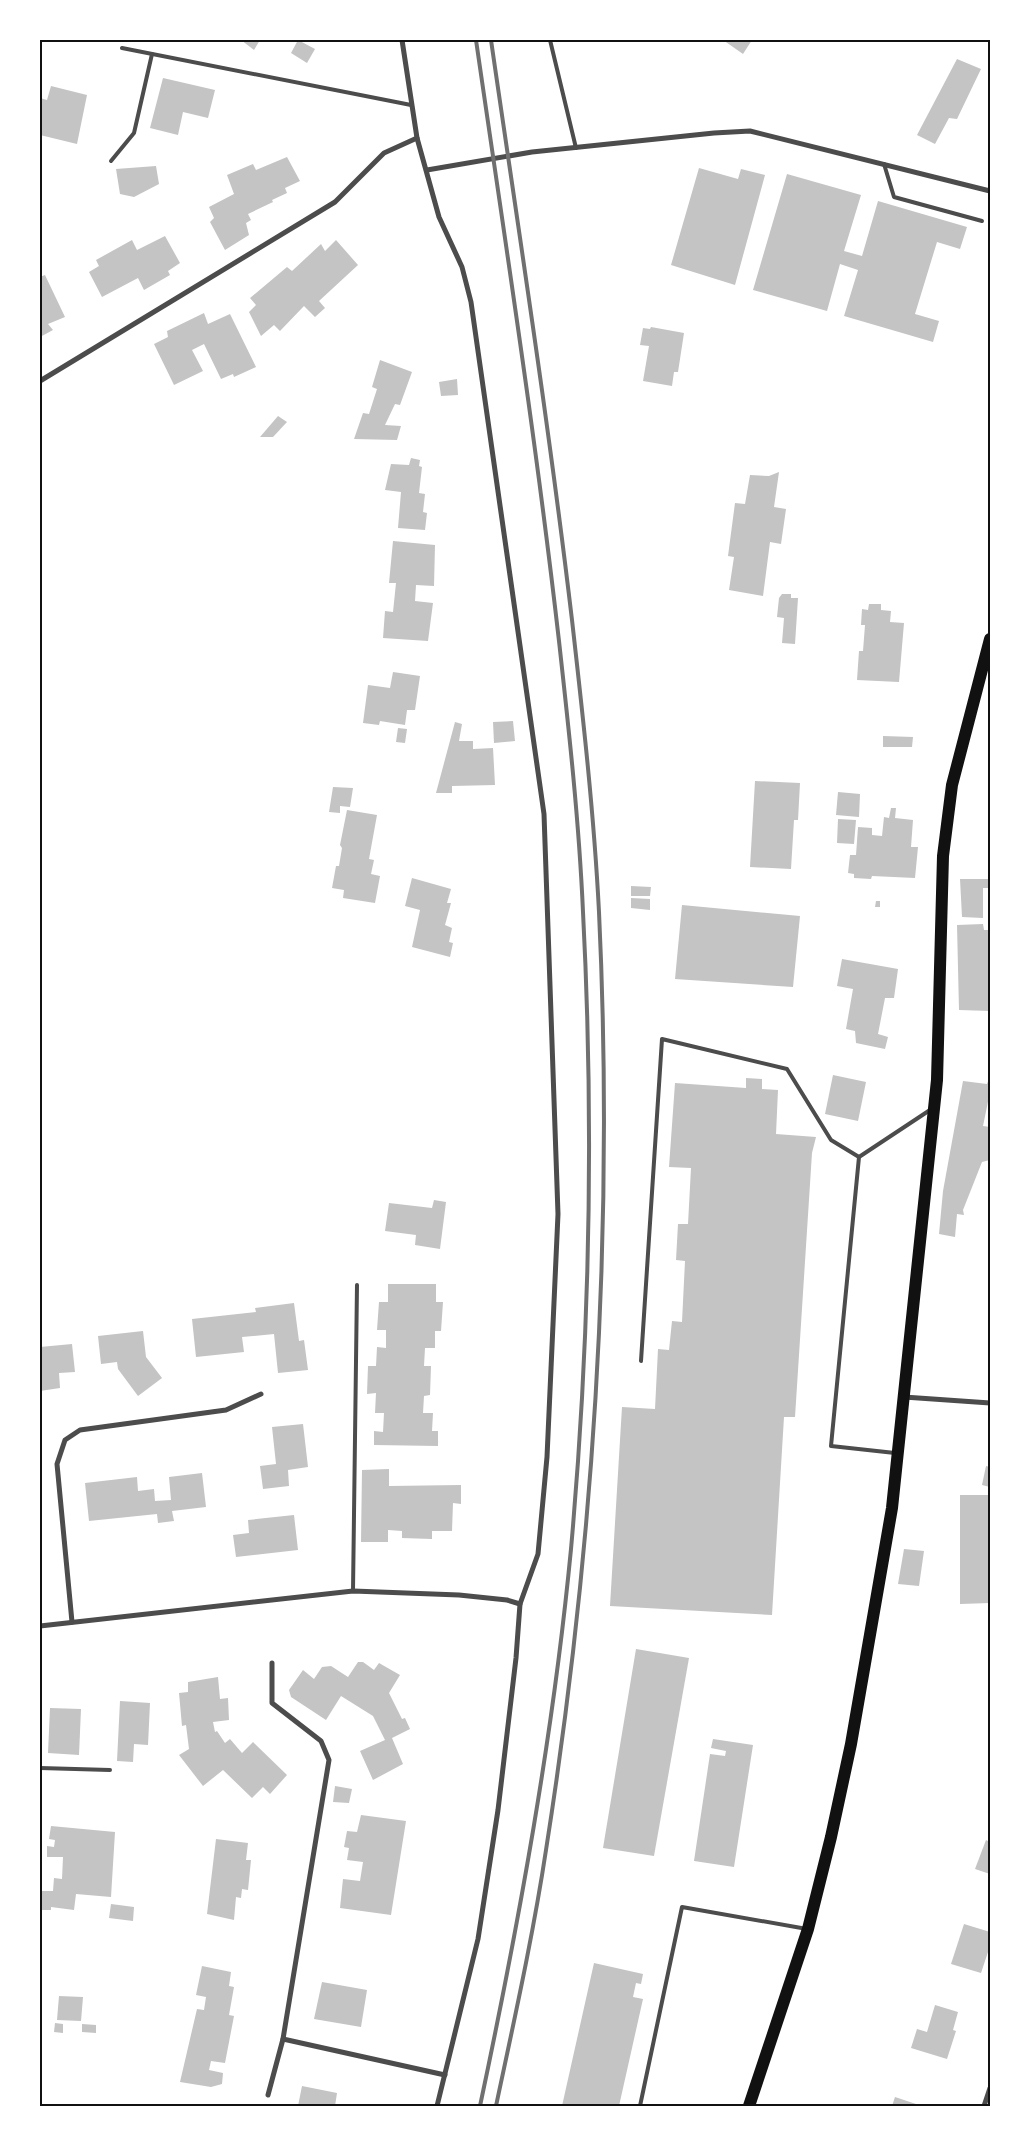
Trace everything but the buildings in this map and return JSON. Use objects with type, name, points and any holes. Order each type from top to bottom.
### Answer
[{"type":"main road","points":[[750,2106],[808,1929],[831,1837],[851,1744],[890,1516],[937,1080],[943,856],[952,785],[990,639]]},
{"type":"street","points":[[397,40],[402,43],[418,138],[439,217],[462,267],[471,302],[544,814],[558,1214],[547,1457],[538,1554],[520,1604],[516,1658],[498,1810],[478,1938],[437,2106]]},
{"type":"street","points":[[427,170],[532,152],[750,131],[990,191]]},
{"type":"street","points":[[40,381],[335,202],[384,153],[418,138]]},
{"type":"street","points":[[72,1622],[57,1464],[65,1440],[80,1430],[226,1410],[261,1394]]},
{"type":"street","points":[[904,1397],[990,1403]]},
{"type":"street","points":[[40,1626],[352,1591],[459,1595],[506,1600],[520,1604]]},
{"type":"street","points":[[268,2095],[283,2039],[329,1760],[321,1741],[272,1703],[272,1663]]},
{"type":"street","points":[[283,2039],[445,2075]]},
{"type":"street","points":[[984,2106],[990,2088]]},
{"type":"lane","points":[[550,40],[576,148]]},
{"type":"lane","points":[[122,48],[411,105]]},
{"type":"lane","points":[[111,162],[134,133],[152,54]]},
{"type":"lane","points":[[884,164],[894,197],[982,222]]},
{"type":"lane","points":[[641,1361],[662,1039],[787,1069],[831,1140],[860,1157]]},
{"type":"lane","points":[[860,1157],[934,1107]]},
{"type":"lane","points":[[860,1157],[831,1446],[898,1453]]},
{"type":"lane","points":[[352,1591],[357,1285]]},
{"type":"lane","points":[[40,1768],[110,1770]]},
{"type":"lane","points":[[640,2106],[682,1906],[808,1929]]},
{"type":"railway","points":[[476,40],[520,340],[559,641],[570,742],[583,912],[589,1151],[586,1310],[582,1390],[564,1619],[545,1759],[533,1829],[508,1968],[480,2106]]},
{"type":"railway","points":[[491,40],[554,475],[584,729],[599,912],[604,1148],[602,1265],[596,1382],[577,1616],[563,1733],[541,1882],[496,2106]]}]
